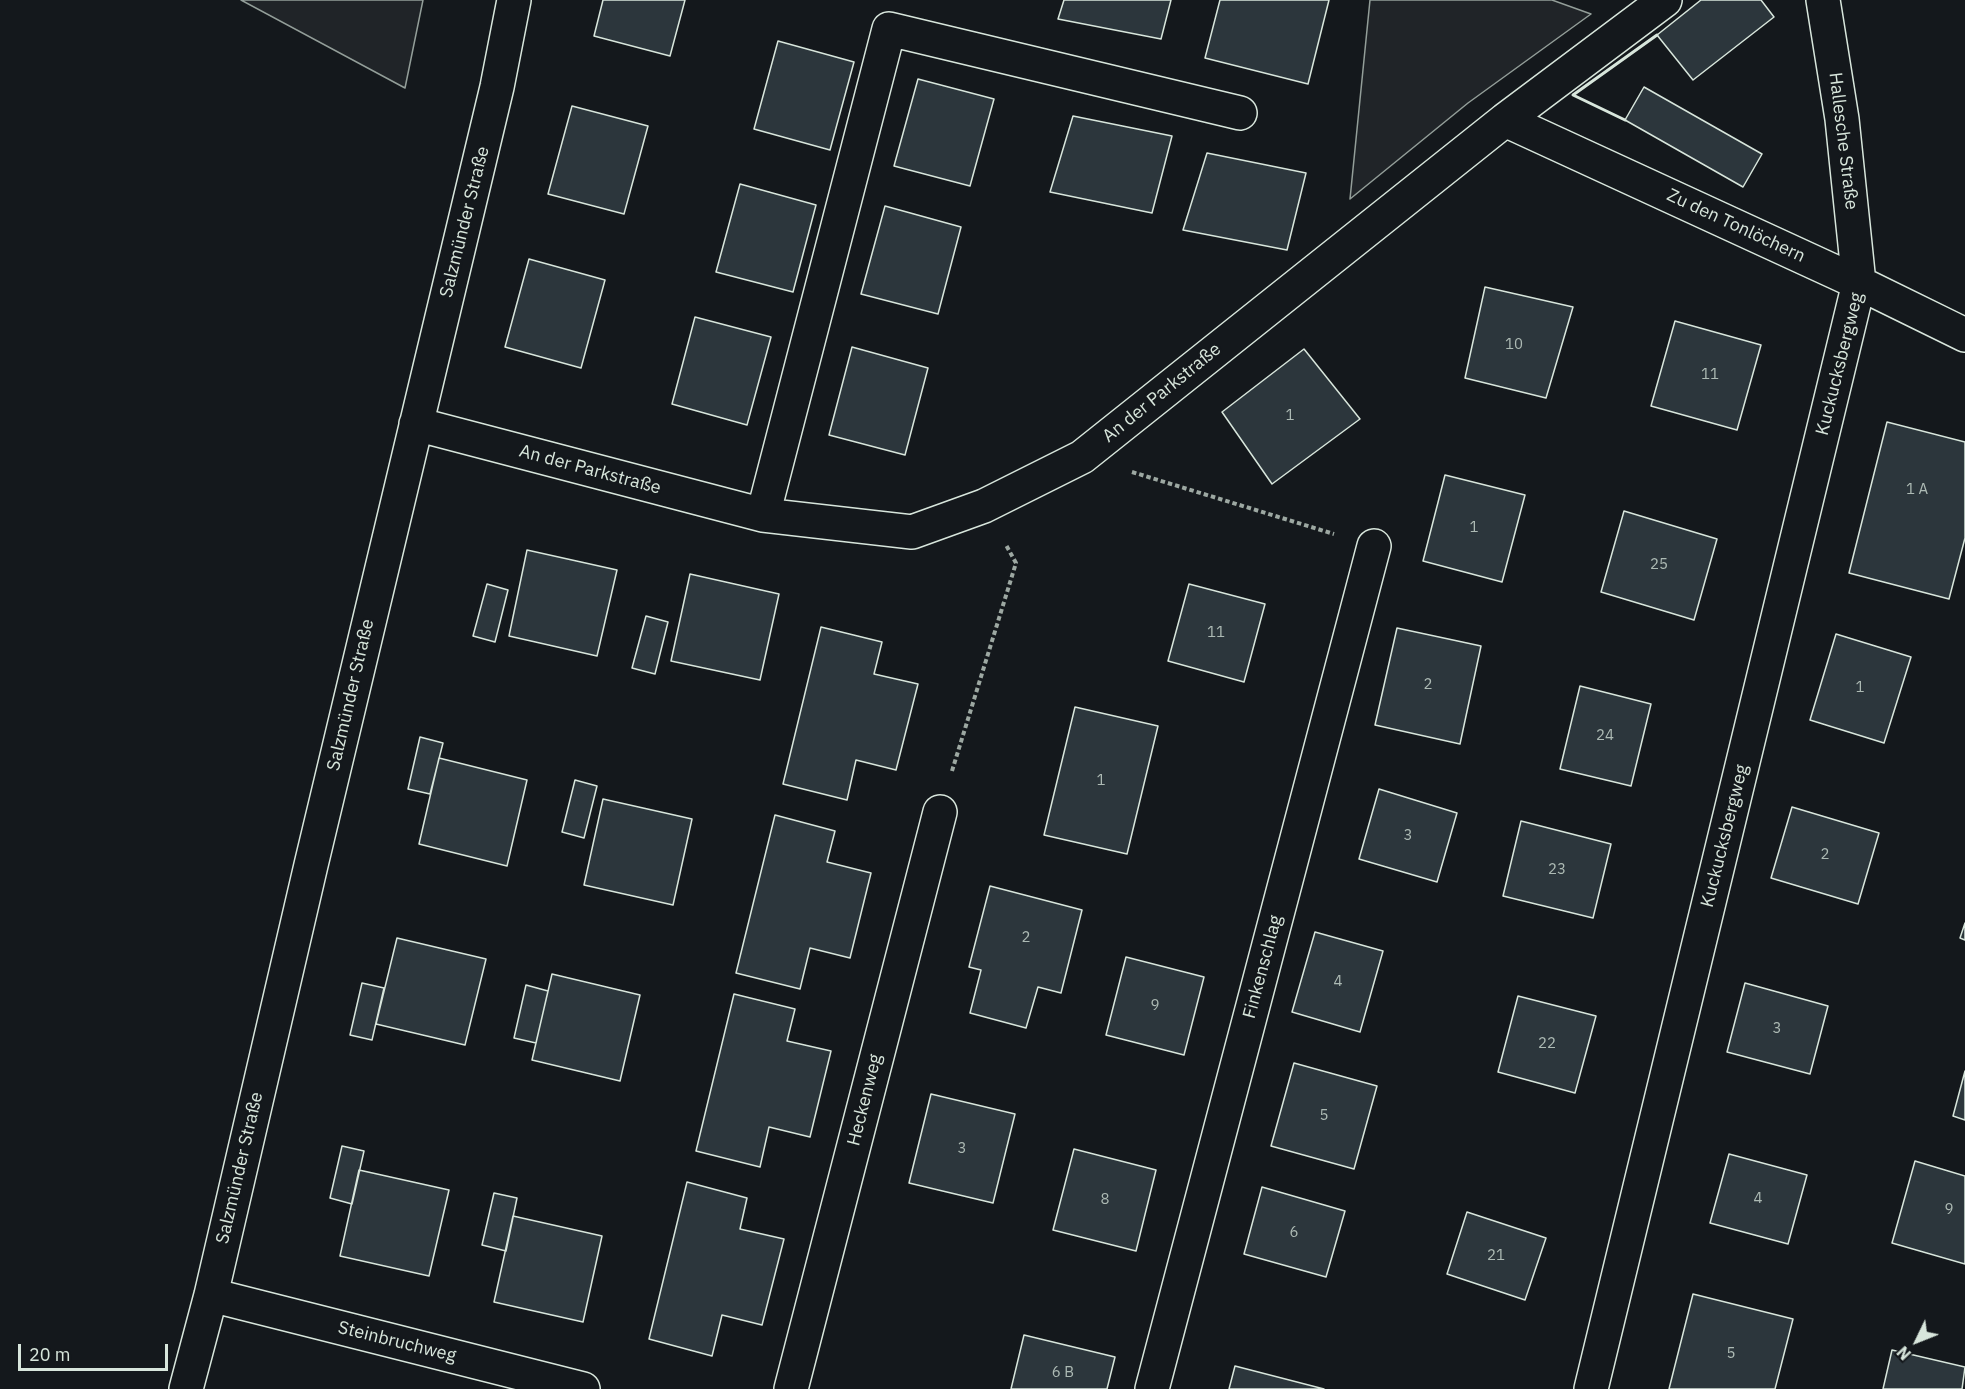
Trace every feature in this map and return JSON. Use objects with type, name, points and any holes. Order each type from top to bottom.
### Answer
[{"type":"street","name":"Salzmünder Straße","points":[[186,1389],[211,1295],[497,87],[514,0]]},
{"type":"street","points":[[1505,120],[1665,0]]},
{"type":"street","name":"Hallesche Straße","points":[[1823,0],[1842,118],[1859,283]]},
{"type":"street","points":[[764,515],[890,29],[1240,113]]},
{"type":"street","name":"An der Parkstraße","points":[[416,424],[764,515],[912,532],[984,506],[1082,457],[1505,120]]},
{"type":"street","name":"Zu den Tonlöchern","points":[[1505,120],[1859,283],[1965,335]]},
{"type":"street","name":"Kuckucksbergweg","points":[[1591,1389],[1859,283]]},
{"type":"street","name":"Finkenschlag","points":[[1152,1389],[1374,546]]},
{"type":"street","name":"Heckenweg","points":[[791,1389],[939,812]]},
{"type":"street","name":"Steinbruchweg","points":[[211,1295],[583,1389]]},
{"type":"path","points":[[1082,457],[1374,546]]},
{"type":"path","points":[[939,812],[1016,563],[984,506]]},
{"type":"shaded area","points":[[241,0],[423,0],[405,88]]},
{"type":"shaded area","points":[[1370,0],[1552,0],[1591,14],[1468,103],[1350,199]]},
{"type":"building","points":[[603,0],[685,0],[670,56],[594,36]]},
{"type":"building","points":[[1064,0],[1171,0],[1161,39],[1058,19]]},
{"type":"building","points":[[1220,0],[1329,0],[1308,84],[1205,58]]},
{"type":"building","points":[[1701,0],[1761,0],[1774,17],[1693,80],[1657,35]]},
{"type":"building","points":[[778,41],[854,62],[830,150],[754,129]]},
{"type":"building","points":[[918,79],[994,99],[970,186],[894,166]]},
{"type":"building","points":[[1644,87],[1762,154],[1743,187],[1625,120]]},
{"type":"building","points":[[572,106],[648,126],[624,214],[548,194]]},
{"type":"building","points":[[1073,116],[1172,136],[1152,213],[1050,192]]},
{"type":"building","points":[[1207,153],[1306,173],[1287,250],[1183,230]]},
{"type":"building","points":[[740,184],[816,205],[793,292],[716,272]]},
{"type":"building","points":[[885,206],[961,227],[938,314],[861,294]]},
{"type":"building","points":[[529,259],[605,280],[581,368],[505,347]]},
{"type":"building","points":[[1485,287],[1573,307],[1546,398],[1465,378]]},
{"type":"building","points":[[695,317],[771,337],[747,425],[672,404]]},
{"type":"building","points":[[1675,321],[1761,345],[1737,430],[1651,406]]},
{"type":"building","points":[[852,347],[928,368],[905,455],[829,435]]},
{"type":"building","points":[[1304,349],[1360,419],[1272,484],[1222,412]]},
{"type":"building","points":[[1887,422],[1965,442],[1965,538],[1949,599],[1849,573]]},
{"type":"building","points":[[1445,475],[1525,495],[1502,582],[1423,561]]},
{"type":"building","points":[[1624,511],[1717,539],[1694,620],[1601,592]]},
{"type":"building","points":[[527,550],[617,570],[597,656],[509,636]]},
{"type":"building","points":[[690,574],[779,594],[760,680],[671,661]]},
{"type":"building","points":[[487,584],[508,590],[495,642],[473,636]]},
{"type":"building","points":[[1189,584],[1265,604],[1244,682],[1168,661]]},
{"type":"building","points":[[646,616],[668,622],[655,674],[632,668]]},
{"type":"building","points":[[821,627],[882,642],[874,674],[918,684],[896,770],[856,760],[847,800],[783,784]]},
{"type":"building","points":[[1397,628],[1481,646],[1460,744],[1375,725]]},
{"type":"building","points":[[1836,634],[1911,657],[1884,743],[1810,720]]},
{"type":"building","points":[[1580,686],[1651,704],[1631,786],[1560,769]]},
{"type":"building","points":[[1075,707],[1158,726],[1127,854],[1044,835]]},
{"type":"building","points":[[420,737],[443,743],[430,794],[408,789]]},
{"type":"building","points":[[439,758],[527,780],[507,866],[419,844]]},
{"type":"building","points":[[575,780],[597,786],[584,838],[562,832]]},
{"type":"building","points":[[1379,789],[1457,813],[1437,882],[1359,859]]},
{"type":"building","points":[[603,799],[692,819],[673,905],[584,885]]},
{"type":"building","points":[[1792,807],[1879,833],[1858,904],[1771,878]]},
{"type":"building","points":[[775,815],[835,831],[827,862],[871,873],[850,958],[810,948],[800,989],[736,973]]},
{"type":"building","points":[[1521,821],[1611,844],[1593,918],[1503,896]]},
{"type":"building","points":[[990,886],[1082,910],[1061,993],[1038,987],[1026,1028],[970,1013],[981,970],[969,967]]},
{"type":"building","points":[[1965,923],[1965,940],[1960,938]]},
{"type":"building","points":[[1315,932],[1383,951],[1360,1032],[1292,1012]]},
{"type":"building","points":[[397,938],[486,959],[465,1045],[376,1024]]},
{"type":"building","points":[[1126,957],[1204,977],[1184,1055],[1106,1035]]},
{"type":"building","points":[[552,974],[640,995],[620,1081],[532,1060]]},
{"type":"building","points":[[362,983],[384,988],[372,1040],[350,1035]]},
{"type":"building","points":[[1745,983],[1828,1006],[1810,1074],[1727,1052]]},
{"type":"building","points":[[526,985],[548,991],[536,1043],[514,1038]]},
{"type":"building","points":[[734,994],[795,1009],[787,1041],[831,1051],[810,1137],[769,1127],[760,1167],[696,1151]]},
{"type":"building","points":[[1518,996],[1596,1016],[1575,1093],[1498,1072]]},
{"type":"building","points":[[1294,1063],[1377,1086],[1354,1169],[1271,1146]]},
{"type":"building","points":[[1965,1071],[1965,1120],[1953,1116]]},
{"type":"building","points":[[931,1094],[1015,1114],[993,1203],[909,1183]]},
{"type":"building","points":[[342,1146],[364,1151],[352,1204],[330,1198]]},
{"type":"building","points":[[1074,1149],[1156,1170],[1136,1251],[1053,1230]]},
{"type":"building","points":[[1729,1154],[1807,1175],[1788,1244],[1710,1223]]},
{"type":"building","points":[[1915,1161],[1965,1176],[1965,1264],[1892,1243]]},
{"type":"building","points":[[359,1170],[449,1190],[429,1276],[340,1256]]},
{"type":"building","points":[[687,1182],[747,1198],[740,1229],[784,1239],[762,1325],[722,1315],[712,1356],[649,1339]]},
{"type":"building","points":[[1262,1187],[1345,1211],[1326,1277],[1244,1254]]},
{"type":"building","points":[[494,1193],[517,1198],[506,1251],[482,1245]]},
{"type":"building","points":[[1467,1212],[1546,1238],[1525,1300],[1447,1274]]},
{"type":"building","points":[[513,1216],[602,1236],[583,1322],[494,1302]]},
{"type":"building","points":[[1693,1294],[1793,1319],[1775,1389],[1669,1389]]},
{"type":"building","points":[[1024,1335],[1115,1357],[1107,1389],[1011,1389]]},
{"type":"building","points":[[1892,1350],[1965,1367],[1962,1389],[1883,1389]]},
{"type":"building","points":[[1235,1366],[1324,1389],[1229,1389]]},
{"type":"wall","points":[[1625,120],[1573,95],[1657,35]]}]
